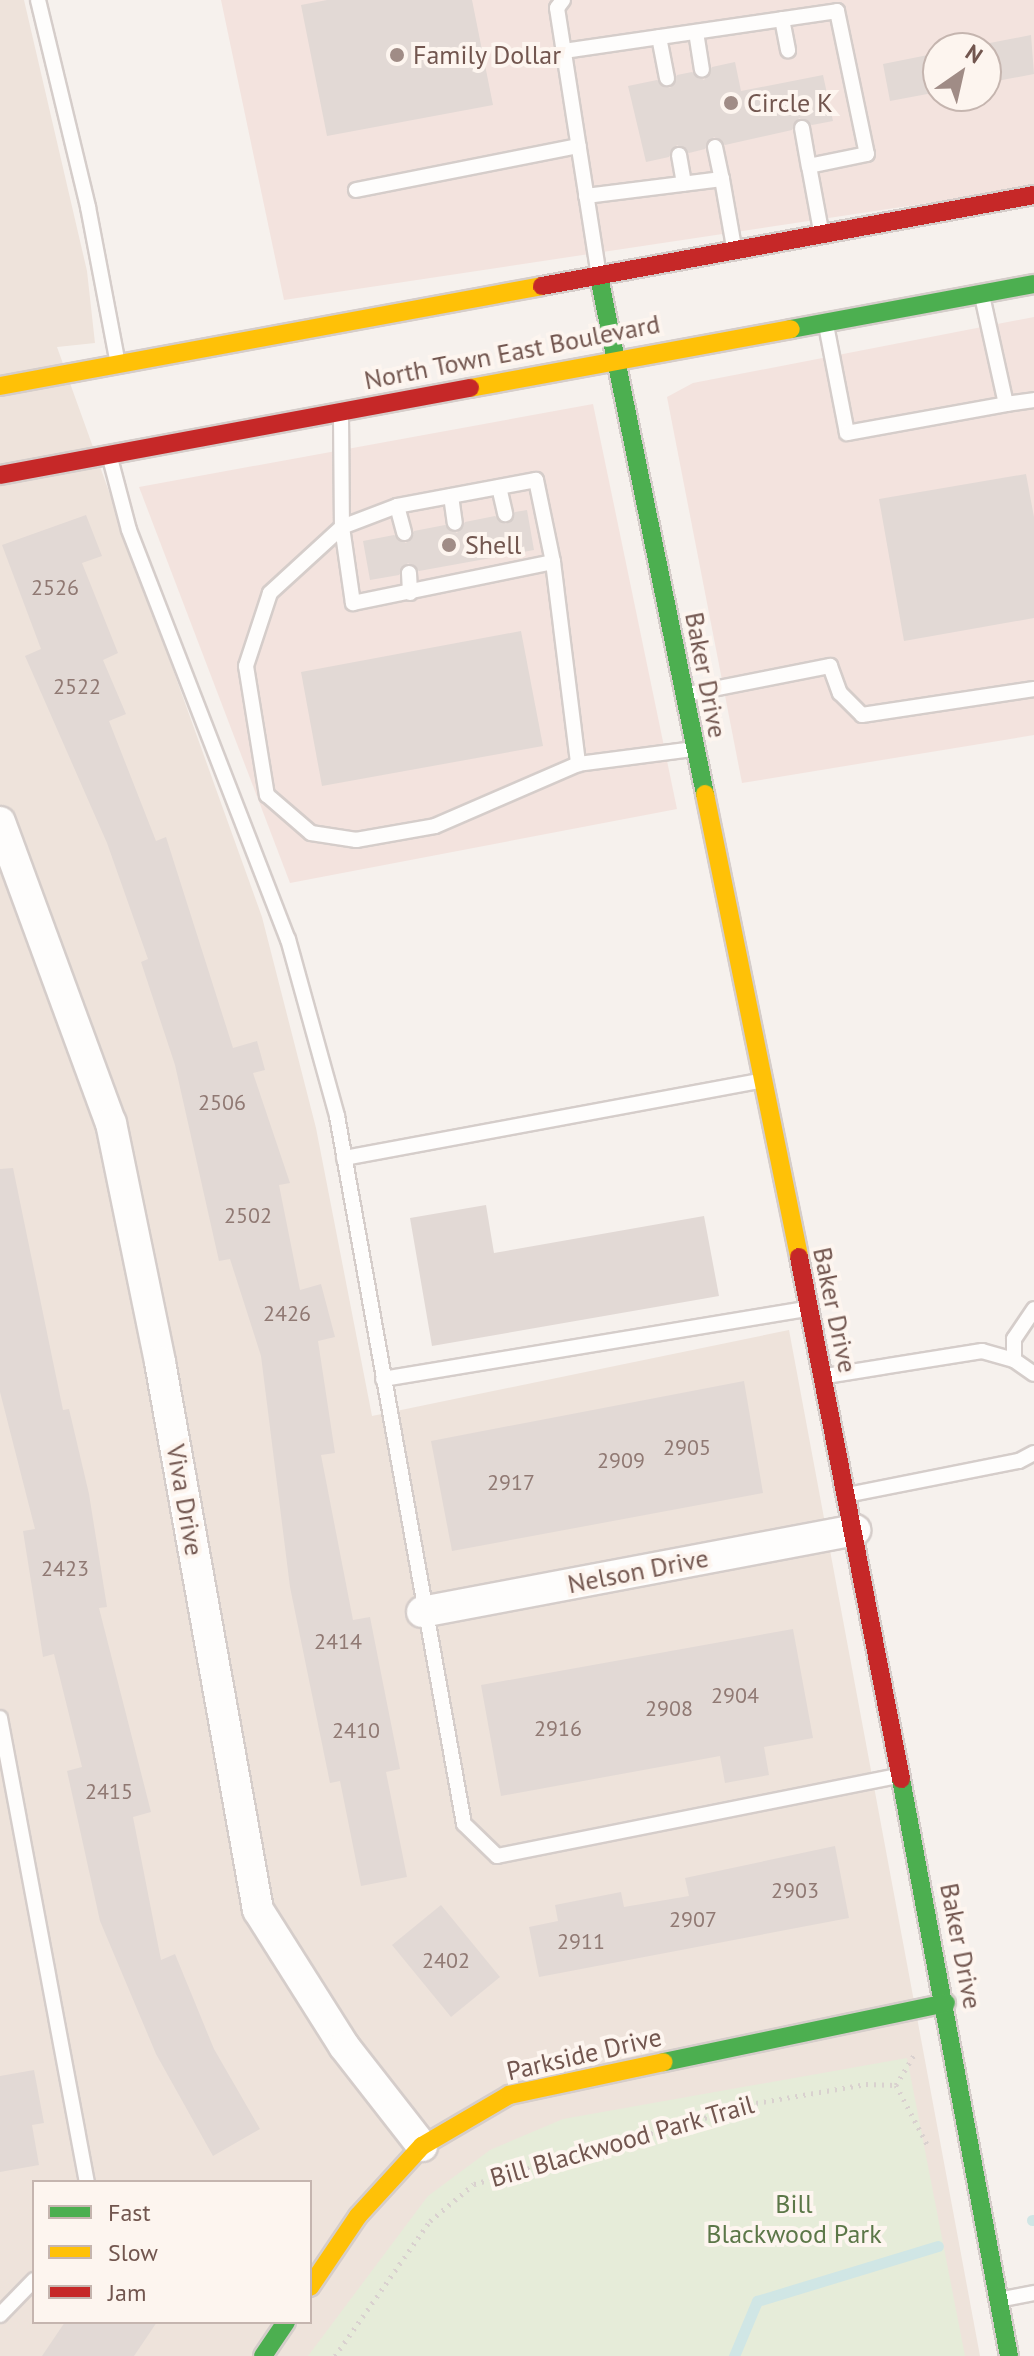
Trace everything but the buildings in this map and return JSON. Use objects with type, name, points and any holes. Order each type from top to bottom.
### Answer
[{"type":"street","points":[[0,386],[599,277],[734,247],[1034,195]]},
{"type":"street","name":"Baker Drive","points":[[599,277],[807,1309],[855,1530],[946,2003],[1009,2356]]},
{"type":"street","name":"North Town East Boulevard","points":[[0,475],[615,357],[1034,284]]},
{"type":"street","name":"Viva Drive","points":[[0,822],[111,1123],[160,1362],[258,1910],[344,2046],[422,2146]]},
{"type":"street","name":"Nelson Drive","points":[[422,1612],[855,1530]]},
{"type":"street","name":"Parkside Drive","points":[[312,2284],[358,2216],[422,2146],[509,2095],[946,2003]]},
{"type":"street","points":[[263,2356],[285,2324]]},
{"type":"lane","points":[[38,0],[118,364]]},
{"type":"lane","points":[[563,0],[557,8],[599,277]]},
{"type":"lane","points":[[564,51],[837,11],[867,154],[809,166]]},
{"type":"lane","points":[[782,19],[788,50]]},
{"type":"lane","points":[[696,32],[702,70]]},
{"type":"lane","points":[[659,37],[667,78]]},
{"type":"lane","points":[[802,128],[821,231]]},
{"type":"lane","points":[[356,190],[579,146]]},
{"type":"lane","points":[[715,147],[734,247]]},
{"type":"lane","points":[[679,155],[684,184]]},
{"type":"lane","points":[[586,196],[722,179]]},
{"type":"lane","points":[[982,293],[1006,404]]},
{"type":"lane","points":[[825,321],[847,433],[1034,400]]},
{"type":"lane","points":[[341,412],[342,527],[353,603],[553,562]]},
{"type":"lane","points":[[109,454],[134,544],[288,939],[344,1158],[422,1612],[464,1824],[497,1856],[903,1775]]},
{"type":"lane","points":[[578,764],[553,562],[536,480],[397,506],[342,527],[270,593],[246,666],[267,795],[311,833],[356,840],[435,826],[578,764],[695,749]]},
{"type":"lane","points":[[499,487],[505,514]]},
{"type":"lane","points":[[451,496],[455,523]]},
{"type":"lane","points":[[397,506],[404,533]]},
{"type":"lane","points":[[514,554],[517,569]]},
{"type":"lane","points":[[464,563],[468,580]]},
{"type":"lane","points":[[409,573],[410,593]]},
{"type":"lane","points":[[683,694],[830,666],[840,693],[862,715],[1034,689]]},
{"type":"lane","points":[[344,1158],[761,1081]]},
{"type":"lane","points":[[383,1379],[807,1309]]},
{"type":"lane","points":[[1014,1360],[1014,1339],[1034,1309]]},
{"type":"lane","points":[[821,1377],[982,1351],[1014,1360],[1034,1374]]},
{"type":"lane","points":[[847,1495],[1019,1461],[1034,1453]]},
{"type":"lane","points":[[0,1718],[87,2180]]},
{"type":"lane","points":[[0,2315],[32,2282]]},
{"type":"lane","points":[[999,2300],[1034,2293]]},
{"type":"path","name":"Bill Blackwood Park Trail","points":[[335,2356],[430,2221],[474,2184],[756,2103],[866,2084],[896,2085]]},
{"type":"shaded area","points":[[0,0],[24,0],[87,271],[95,343],[57,347],[262,917],[316,1128],[372,1416],[789,1330],[980,2356],[0,2356]]},
{"type":"shaded area","points":[[221,0],[1034,0],[1034,187],[284,300]]},
{"type":"shaded area","points":[[1034,317],[1034,735],[742,783],[667,397],[693,383]]},
{"type":"shaded area","points":[[593,404],[677,809],[290,883],[139,487]]},
{"type":"green space","name":"Bill Blackwood Park","points":[[907,2058],[965,2356],[308,2356],[428,2196],[490,2150],[563,2119]]},
{"type":"waterway","points":[[734,2356],[757,2301],[938,2246]]},
{"type":"traffic: fast","points":[[599,277],[705,794]]},
{"type":"traffic: fast","points":[[791,329],[1034,284]]},
{"type":"traffic: fast","points":[[901,1779],[1009,2356]]},
{"type":"traffic: fast","points":[[664,2062],[946,2003]]},
{"type":"traffic: fast","points":[[263,2356],[285,2324]]},
{"type":"traffic: slow","points":[[0,386],[542,286]]},
{"type":"traffic: slow","points":[[470,388],[791,329]]},
{"type":"traffic: slow","points":[[705,794],[799,1257]]},
{"type":"traffic: slow","points":[[312,2284],[358,2216],[422,2146],[509,2095],[664,2062]]},
{"type":"traffic: jam","points":[[542,286],[1034,195]]},
{"type":"traffic: jam","points":[[0,475],[470,388]]},
{"type":"traffic: jam","points":[[799,1257],[901,1779]]},
{"type":"place","name":"Family Dollar","points":[[397,55]]},
{"type":"place","name":"Circle K","points":[[731,103]]},
{"type":"place","name":"Shell","points":[[449,545]]}]
